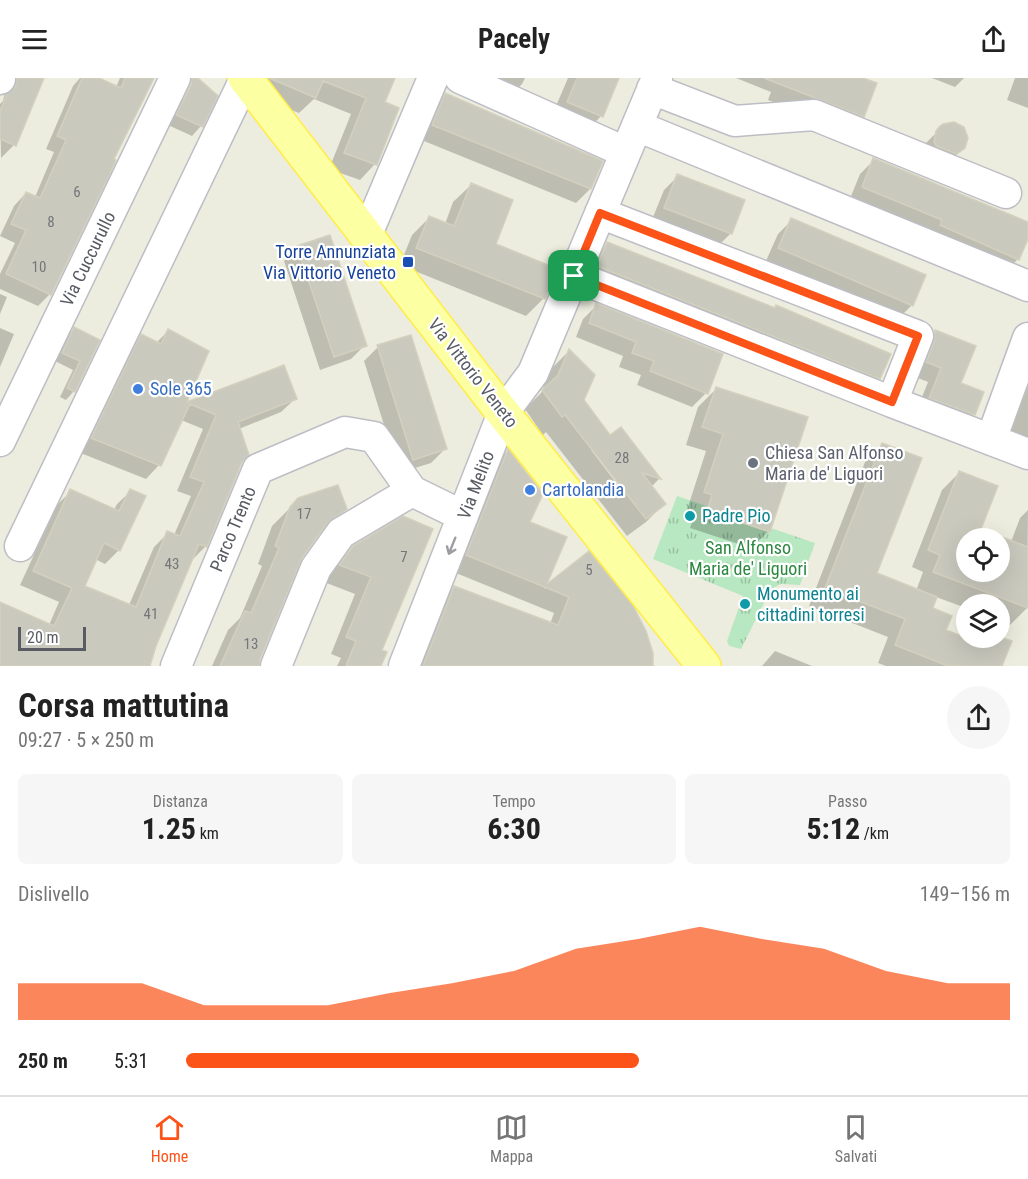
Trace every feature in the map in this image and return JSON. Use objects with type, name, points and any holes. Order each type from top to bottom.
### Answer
[{"type":"main road","name":"Via Vittorio Veneto","points":[[245,78],[503,413],[629,569],[695,662]]},
{"type":"street","name":"Via Cuccurullo","points":[[0,441],[175,78]]},
{"type":"street","name":"Via Vittorio Veneto","points":[[20,546],[245,78]]},
{"type":"street","points":[[367,234],[433,78]]},
{"type":"street","points":[[460,78],[624,141],[1028,286]]},
{"type":"street","points":[[649,82],[735,121],[813,115],[1006,193]]},
{"type":"street","name":"Via Melito","points":[[404,666],[503,413],[533,373],[600,213],[624,141],[649,82]]},
{"type":"street","points":[[600,213],[918,336],[892,402]]},
{"type":"street","points":[[574,276],[1028,454]]},
{"type":"street","points":[[991,440],[1028,338]]},
{"type":"street","name":"Parco Trento","points":[[176,666],[258,470],[345,432],[374,437],[412,491],[464,516]]},
{"type":"street","points":[[276,666],[316,568],[340,533],[412,491]]},
{"type":"green space","name":"San Alfonso Maria de' Liguori","points":[[677,496],[815,543],[800,585],[781,584],[771,589],[741,649],[729,646],[727,641],[743,596],[653,559]]},
{"type":"building","points":[[17,78],[44,78],[16,146],[0,139],[0,112],[7,94],[15,87]]},
{"type":"building","points":[[82,78],[99,78],[121,88],[125,78],[154,78],[51,295],[6,274],[26,230],[11,224],[26,192],[40,198],[66,140],[57,136]]},
{"type":"building","points":[[192,78],[198,78],[218,96],[203,127],[176,115],[191,85]]},
{"type":"building","points":[[269,78],[395,78],[385,102],[399,108],[377,165],[344,153],[366,98],[323,81],[316,98]]},
{"type":"building","points":[[577,78],[619,78],[603,117],[567,102]]},
{"type":"building","points":[[764,78],[863,78],[877,83],[864,117]]},
{"type":"building","points":[[445,93],[603,161],[591,189],[432,125]]},
{"type":"building","points":[[954,122],[964,127],[968,138],[965,148],[957,154],[936,146],[934,142],[939,127]]},
{"type":"building","points":[[873,158],[1028,222],[1028,239],[1019,260],[940,225],[942,220],[862,187]]},
{"type":"building","points":[[677,174],[745,200],[732,234],[664,208]]},
{"type":"building","points":[[471,183],[513,200],[496,244],[558,269],[545,299],[416,248],[429,216],[454,226]]},
{"type":"building","points":[[791,218],[926,275],[913,306],[778,248]]},
{"type":"building","points":[[330,235],[367,346],[334,357],[297,246]]},
{"type":"building","points":[[607,242],[775,308],[776,305],[891,354],[880,379],[597,266]]},
{"type":"building","points":[[596,303],[723,354],[708,394],[650,371],[654,361],[632,353],[636,342],[589,323]]},
{"type":"building","points":[[74,327],[100,340],[75,392],[67,388],[80,361],[62,353]]},
{"type":"building","points":[[168,329],[209,351],[187,402],[284,365],[297,399],[238,422],[249,455],[242,462],[207,547],[199,544],[156,646],[150,666],[0,666],[0,602],[54,626],[72,588],[33,571],[70,489],[119,511],[130,489],[146,496],[120,551],[104,543],[85,586],[136,607],[167,531],[180,536],[204,482],[190,477],[216,415],[190,404],[161,466],[91,438],[141,334],[161,344]]},
{"type":"building","points":[[935,330],[976,346],[961,383],[984,392],[975,415],[929,398],[941,368],[926,362],[934,342]]},
{"type":"building","points":[[411,335],[447,449],[413,460],[377,345]]},
{"type":"building","points":[[569,349],[595,375],[584,400],[610,435],[621,427],[661,479],[642,473],[666,504],[646,519],[565,415],[562,417],[542,390],[558,375]]},
{"type":"building","name":"Chiesa San Alfonso Maria de' Liguori","points":[[716,387],[808,417],[770,532],[707,511],[712,495],[704,492],[723,434],[702,427]]},
{"type":"building","points":[[882,443],[922,458],[877,573],[937,597],[933,608],[952,616],[946,630],[956,634],[956,648],[1009,648],[1002,666],[948,666],[895,645],[905,619],[825,588]]},
{"type":"building","points":[[508,449],[543,494],[530,522],[567,537],[547,584],[589,551],[633,606],[646,631],[653,653],[653,666],[423,666],[454,586],[558,625],[569,597],[466,555]]},
{"type":"building","points":[[959,471],[998,486],[981,528],[956,528],[956,581],[933,572],[940,555],[928,550]]},
{"type":"building","points":[[338,485],[347,509],[327,523],[302,558],[259,666],[220,666],[245,611],[251,613],[279,548],[275,546],[290,507],[298,498]]},
{"type":"building","points":[[403,516],[433,529],[382,650],[387,652],[381,666],[346,666],[356,641],[346,637],[371,577],[339,565],[353,546]]},
{"type":"building","points":[[1010,540],[1028,547],[1028,608],[1010,601],[1010,594],[991,594],[959,582],[1010,582]]},
{"type":"place","name":"Torre Annunziata Via Vittorio Veneto","points":[[408,262]]},
{"type":"place","name":"Sole 365","points":[[138,389]]},
{"type":"place","name":"Chiesa San Alfonso Maria de' Liguori","points":[[753,463]]},
{"type":"place","name":"Cartolandia","points":[[530,490]]},
{"type":"place","name":"Padre Pio","points":[[690,516]]},
{"type":"place","name":"Monumento ai cittadini torresi","points":[[745,604]]},
{"type":"route","points":[[600,213],[918,336],[892,402],[574,276],[600,213]]}]
